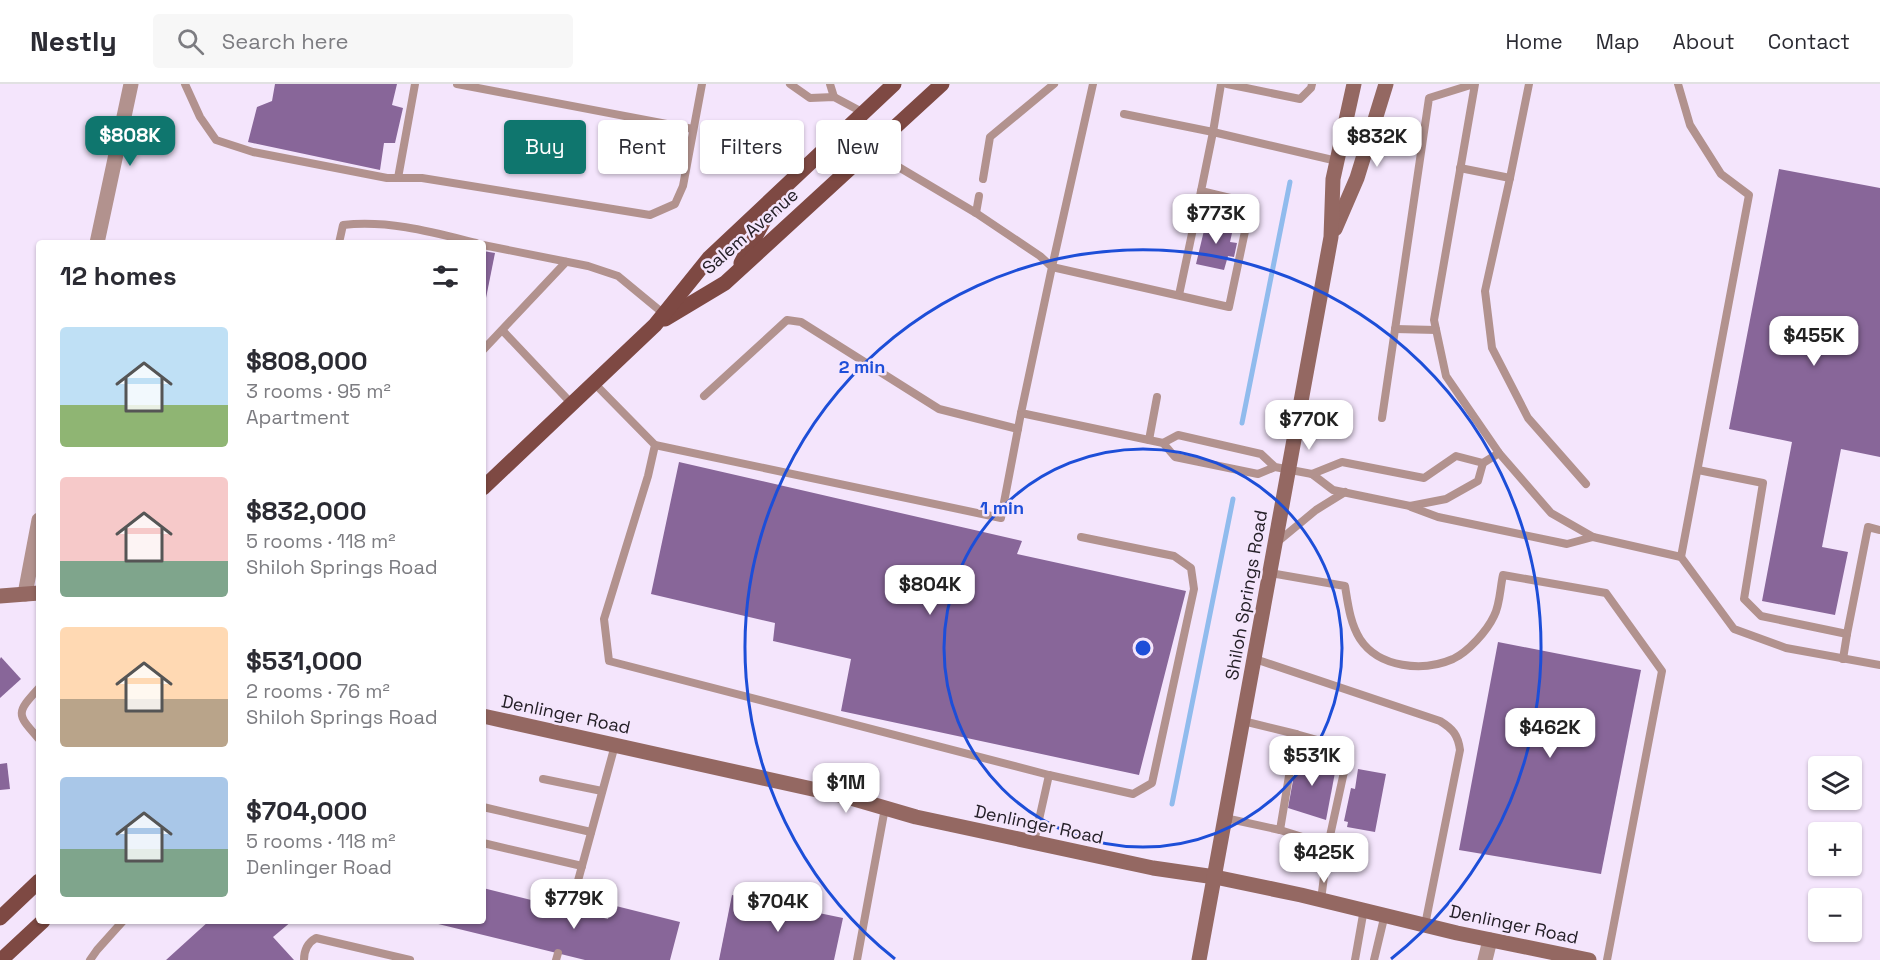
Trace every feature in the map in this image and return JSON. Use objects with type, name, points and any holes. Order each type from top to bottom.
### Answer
[{"type":"main road","name":"Salem Avenue","points":[[486,485],[659,319],[709,258],[894,84]]},
{"type":"main road","name":"Salem Avenue","points":[[901,122],[942,84]]},
{"type":"main road","points":[[736,273],[766,217],[840,146],[864,113]]},
{"type":"main road","name":"Salem Avenue","points":[[659,319],[725,283],[844,174]]},
{"type":"main road","points":[[0,918],[36,885]]},
{"type":"main road","points":[[1,960],[40,924]]},
{"type":"street","points":[[98,240],[130,84]]},
{"type":"street","name":"Shiloh Springs Road","points":[[1200,960],[1275,544],[1282,469],[1331,237],[1333,179],[1354,84]]},
{"type":"street","name":"Shiloh Springs Road","points":[[1331,237],[1357,178],[1386,84]]},
{"type":"street","points":[[0,596],[32,594],[36,552]]},
{"type":"street","name":"Denlinger Road","points":[[486,717],[844,796],[916,818],[1153,868],[1215,877],[1364,909],[1490,940],[1589,960]]},
{"type":"street","points":[[1485,960],[1490,940]]},
{"type":"lane","points":[[185,84],[201,117],[216,140],[253,152],[387,178],[422,178],[650,216],[675,204],[682,186],[702,84]]},
{"type":"lane","points":[[398,178],[416,84]]},
{"type":"lane","points":[[457,84],[693,129]]},
{"type":"lane","points":[[790,84],[810,98],[834,97],[864,113]]},
{"type":"lane","points":[[830,84],[834,97]]},
{"type":"lane","points":[[983,179],[990,137],[1054,84]]},
{"type":"lane","points":[[594,382],[655,445],[1001,518],[1021,413],[1093,84]]},
{"type":"lane","points":[[1179,295],[1221,84]]},
{"type":"lane","points":[[1227,84],[1300,99],[1312,84]]},
{"type":"lane","points":[[1382,418],[1429,98],[1475,84],[1434,320],[1446,376],[1499,453],[1551,513],[1593,537],[1681,556],[1734,629],[1786,648],[1880,665]]},
{"type":"lane","points":[[1529,84],[1485,291],[1492,348],[1528,418],[1586,484]]},
{"type":"lane","points":[[1678,84],[1690,125],[1721,174],[1749,195],[1681,556]]},
{"type":"lane","points":[[1124,114],[1337,160]]},
{"type":"lane","points":[[901,168],[976,213],[1041,256],[1052,267],[1228,307],[1251,203],[1201,191]]},
{"type":"lane","points":[[1460,168],[1510,178]]},
{"type":"lane","points":[[976,213],[979,196]]},
{"type":"lane","points":[[340,240],[344,225],[368,223],[424,230],[464,240]]},
{"type":"lane","points":[[486,246],[588,266],[618,276],[659,319]]},
{"type":"lane","points":[[486,347],[503,332],[566,262]]},
{"type":"lane","points":[[704,396],[787,320],[801,322],[939,409],[1018,429]]},
{"type":"lane","points":[[1395,329],[1436,330]]},
{"type":"lane","points":[[503,332],[572,404]]},
{"type":"lane","points":[[1149,440],[1158,397]]},
{"type":"lane","points":[[1021,413],[1163,443],[1175,457],[1258,474],[1282,469],[1312,474],[1333,490],[1410,507],[1438,517],[1567,544],[1593,537]]},
{"type":"lane","points":[[1163,443],[1178,435],[1261,454],[1282,469]]},
{"type":"lane","points":[[655,445],[648,476],[604,619],[609,661],[1049,775],[1133,794],[1152,783],[1194,589],[1191,568],[1174,556],[1082,537]]},
{"type":"lane","points":[[1410,507],[1446,499],[1478,481],[1483,463],[1499,453]]},
{"type":"lane","points":[[1312,474],[1342,462],[1424,478],[1456,456],[1483,463]]},
{"type":"lane","points":[[1698,470],[1763,483],[1744,599],[1761,616],[1847,634]]},
{"type":"lane","points":[[1275,544],[1316,510],[1345,492]]},
{"type":"lane","points":[[1843,659],[1868,527],[1880,530]]},
{"type":"lane","points":[[1270,573],[1346,586],[1349,614],[1361,640],[1383,660],[1408,666],[1435,665],[1455,658],[1477,640],[1495,615],[1503,575],[1606,593],[1662,672],[1607,960]]},
{"type":"lane","points":[[1255,659],[1440,721],[1451,728],[1458,738],[1460,750],[1425,925]]},
{"type":"lane","points":[[36,691],[20,712],[23,720],[36,735]]},
{"type":"lane","points":[[1243,721],[1349,749],[1329,844],[1321,900]]},
{"type":"lane","points":[[1280,830],[1296,734]]},
{"type":"lane","points":[[570,910],[615,745]]},
{"type":"lane","points":[[1034,842],[1049,775]]},
{"type":"lane","points":[[543,779],[602,791]]},
{"type":"lane","points":[[486,808],[591,832]]},
{"type":"lane","points":[[857,960],[885,808]]},
{"type":"lane","points":[[1226,818],[1329,844]]},
{"type":"lane","points":[[486,844],[582,866]]},
{"type":"lane","points":[[1355,960],[1364,909]]},
{"type":"lane","points":[[1374,960],[1385,914]]},
{"type":"lane","points":[[90,960],[120,924]]},
{"type":"lane","points":[[304,960],[307,947],[316,938],[410,960]]},
{"type":"building","points":[[275,84],[397,84],[392,105],[403,108],[395,143],[384,143],[380,170],[248,142],[257,107],[272,101]]},
{"type":"building","points":[[1779,169],[1880,188],[1880,457],[1841,449],[1822,547],[1848,552],[1835,615],[1762,601],[1792,442],[1729,429]]},
{"type":"building","points":[[1207,218],[1234,224],[1230,242],[1237,243],[1234,257],[1228,256],[1224,270],[1196,264]]},
{"type":"building","points":[[486,252],[495,253],[486,298]]},
{"type":"building","points":[[679,462],[1022,541],[1017,554],[1186,591],[1139,775],[841,711],[851,659],[773,641],[775,623],[651,594]]},
{"type":"building","points":[[1498,642],[1641,670],[1601,874],[1459,850]]},
{"type":"building","points":[[1,657],[21,679],[0,698],[0,659]]},
{"type":"building","points":[[1298,753],[1336,767],[1326,820],[1288,808]]},
{"type":"building","points":[[7,763],[10,789],[0,790],[0,764]]},
{"type":"building","points":[[1358,769],[1386,774],[1375,832],[1347,827],[1348,822],[1344,821],[1351,788],[1355,789]]},
{"type":"building","points":[[486,889],[608,919],[612,905],[680,922],[670,960],[585,960],[438,924],[486,924]]},
{"type":"building","points":[[732,895],[843,918],[834,960],[719,960]]},
{"type":"building","points":[[206,924],[288,924],[273,937],[294,960],[166,960]]},
{"type":"waterway","points":[[1242,423],[1290,182]]},
{"type":"waterway","points":[[1172,804],[1233,499]]}]
